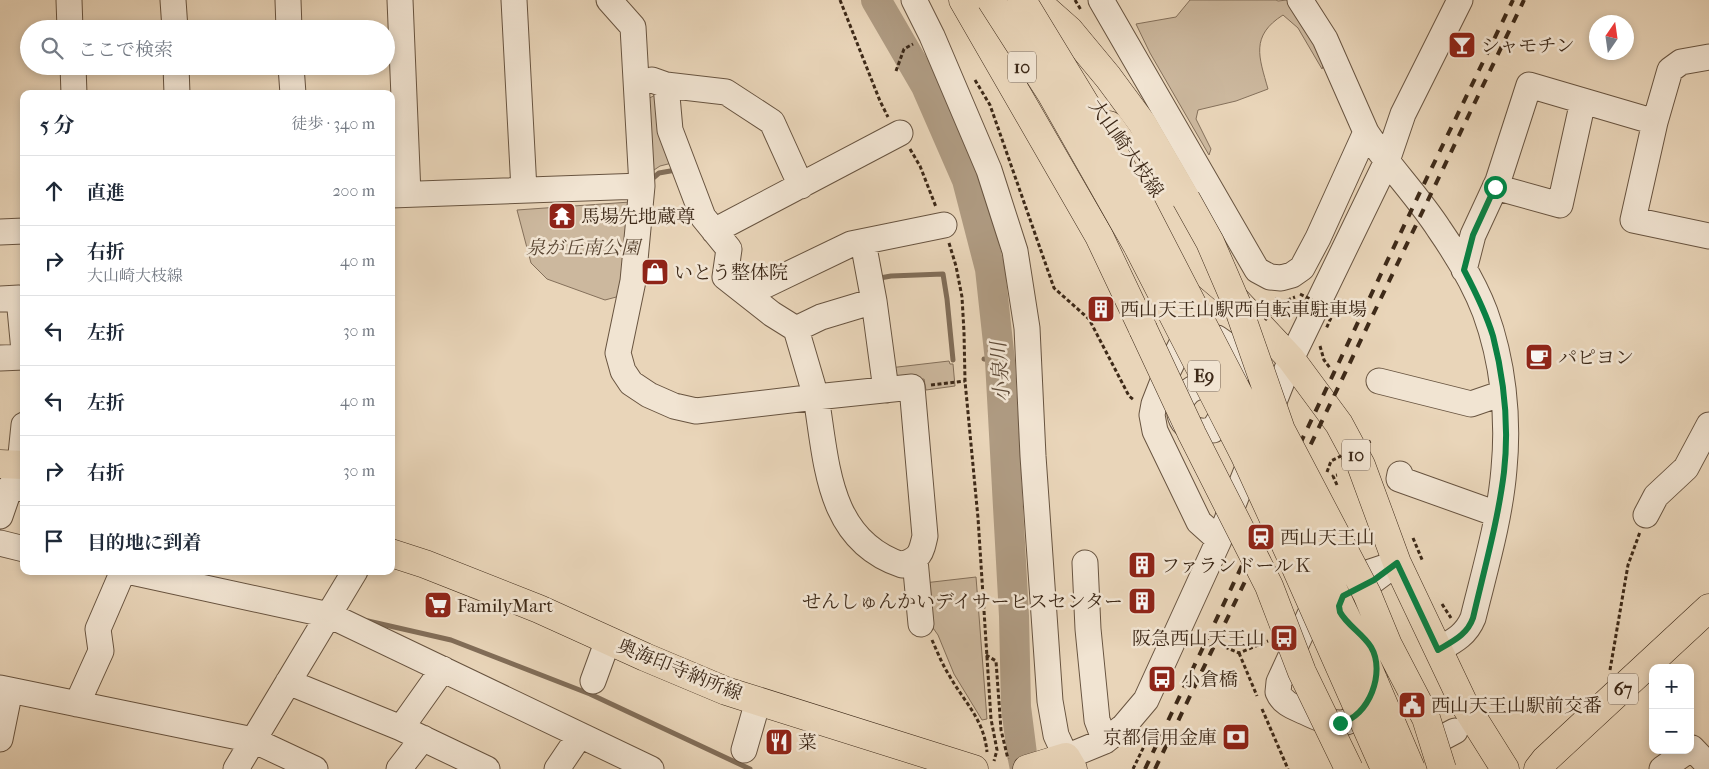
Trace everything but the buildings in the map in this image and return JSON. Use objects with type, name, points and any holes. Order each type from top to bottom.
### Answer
[{"type":"main road","points":[[963,0],[1098,236],[1192,434]]},
{"type":"main road","name":"10","points":[[978,0],[1064,135]]},
{"type":"main road","name":"E9","points":[[991,0],[1052,95],[1136,245],[1210,386],[1253,473],[1385,769]]},
{"type":"main road","points":[[996,0],[1167,316],[1179,365],[1192,434],[1195,462],[1231,548],[1260,602],[1302,672],[1349,769]]},
{"type":"main road","name":"E9","points":[[1022,0],[1109,143],[1270,455],[1352,630],[1426,767]]},
{"type":"main road","name":"大山崎大枝線","points":[[1029,0],[1108,124],[1230,294]]},
{"type":"main road","points":[[1035,0],[1069,30],[1108,77],[1142,123],[1210,242],[1238,307],[1281,430],[1367,594],[1388,644],[1426,718],[1426,767]]},
{"type":"main road","name":"大山崎大枝線","points":[[1149,225],[1230,294],[1291,359],[1339,424],[1361,464],[1397,563],[1463,702],[1505,769]]},
{"type":"main road","name":"奥海印寺納所線","points":[[395,554],[425,564],[540,609],[726,691],[981,765]]},
{"type":"main road","name":"67","points":[[1538,769],[1597,699],[1709,608]]},
{"type":"main road","points":[[1017,764],[1065,762]]},
{"type":"street","points":[[69,0],[70,20]]},
{"type":"street","points":[[173,0],[174,20]]},
{"type":"street","points":[[288,0],[289,20]]},
{"type":"street","points":[[400,0],[400,195],[534,196],[642,186]]},
{"type":"street","points":[[514,0],[534,196]]},
{"type":"street","points":[[609,0],[632,27],[642,186],[633,281],[618,353],[622,371],[632,384],[649,395],[674,406],[696,411],[816,397],[912,388],[925,536],[921,553],[915,560],[902,565],[886,560],[860,541],[838,506],[830,480],[816,397],[796,329],[772,314],[725,277],[729,249],[703,217],[670,130],[666,85]]},
{"type":"street","points":[[914,0],[932,36],[989,170],[1015,251],[1027,328],[1033,456],[1050,701],[1056,735],[1065,762],[1105,741],[1124,726],[1146,700],[1219,540],[1291,359],[1387,161],[1404,114],[1460,0]]},
{"type":"street","points":[[1101,0],[1258,270],[1270,277],[1281,278],[1292,275],[1302,268],[1318,238],[1366,132]]},
{"type":"street","points":[[1300,0],[1325,39],[1366,132],[1376,148],[1439,228],[1464,270],[1484,311],[1492,336],[1503,393],[1505,417],[1504,470],[1497,514],[1470,625],[1460,637],[1438,650]]},
{"type":"street","points":[[1709,57],[1681,62],[1670,70],[1654,122],[1633,220],[1709,236]]},
{"type":"street","points":[[73,75],[74,90]]},
{"type":"street","points":[[176,75],[177,90]]},
{"type":"street","points":[[291,75],[292,90]]},
{"type":"street","points":[[636,75],[666,85],[726,92],[772,122],[801,186]]},
{"type":"street","points":[[1464,270],[1473,235],[1495,187],[1529,85],[1654,122]]},
{"type":"street","points":[[1495,187],[1560,205],[1583,102]]},
{"type":"street","points":[[714,230],[900,133]]},
{"type":"street","points":[[748,294],[852,244],[944,225]]},
{"type":"street","points":[[0,232],[20,231]]},
{"type":"street","points":[[863,242],[874,302],[886,390]]},
{"type":"street","points":[[0,299],[19,298],[20,309]]},
{"type":"street","points":[[796,329],[821,317],[874,302]]},
{"type":"street","points":[[1219,540],[1199,522],[1155,431],[1152,415],[1154,404],[1163,382],[1182,343],[1196,336],[1217,338],[1230,347],[1237,358],[1234,385],[1231,393]]},
{"type":"street","points":[[0,358],[20,357]]},
{"type":"street","points":[[1379,381],[1471,404],[1503,393]]},
{"type":"street","points":[[1646,515],[1656,496],[1686,468],[1709,425]]},
{"type":"street","points":[[0,516],[17,470],[20,450]]},
{"type":"street","points":[[1400,474],[1399,479],[1497,514]]},
{"type":"street","points":[[0,544],[20,548]]},
{"type":"street","points":[[915,560],[926,630]]},
{"type":"street","points":[[1085,563],[1088,629],[1098,720],[1105,741]]},
{"type":"street","points":[[1397,563],[1374,580],[1343,596],[1339,606],[1342,615],[1370,646],[1375,655],[1376,676],[1369,697],[1360,711],[1355,717],[1340,723],[1312,716],[1285,702],[1278,692],[1279,682],[1317,599],[1370,572],[1397,563]]},
{"type":"street","points":[[77,704],[101,651],[98,629],[121,575]]},
{"type":"street","points":[[145,575],[329,615],[651,769]]},
{"type":"street","points":[[236,769],[353,575]]},
{"type":"street","points":[[593,681],[608,640]]},
{"type":"street","points":[[398,769],[412,733],[443,669]]},
{"type":"street","points":[[288,682],[412,733],[487,769]]},
{"type":"street","points":[[0,739],[5,689],[253,740],[315,769]]},
{"type":"street","points":[[744,750],[758,701]]},
{"type":"street","points":[[1349,720],[1360,745],[1405,725],[1426,767]]},
{"type":"street","points":[[556,769],[580,735]]},
{"type":"street","points":[[1662,769],[1695,747],[1709,766]]},
{"type":"path","points":[[840,0],[880,101],[890,121],[900,133],[920,166],[944,225],[956,266],[962,297],[965,381],[978,518],[986,655],[991,719],[997,750],[993,769]]},
{"type":"path","points":[[896,71],[904,49],[912,45]]},
{"type":"path","points":[[973,77],[990,105],[1054,288],[1089,319],[1129,396],[1152,415]]},
{"type":"path","points":[[1300,294],[1334,311],[1324,333]]},
{"type":"path","points":[[1322,338],[1320,347],[1324,360],[1330,368]]},
{"type":"path","points":[[946,383],[965,381]]},
{"type":"path","points":[[1326,473],[1331,461],[1371,441]]},
{"type":"path","points":[[1597,699],[1628,565],[1646,515]]},
{"type":"path","points":[[1411,534],[1426,569]]},
{"type":"path","points":[[1441,602],[1452,620]]},
{"type":"path","points":[[926,630],[949,675],[980,722],[986,738],[981,765]]},
{"type":"path","points":[[1225,646],[1240,652]]},
{"type":"path","points":[[986,655],[996,661],[1001,730],[1017,764]]},
{"type":"green space","points":[[1190,0],[1287,0],[1327,56],[1322,69],[1298,28],[1283,15],[1273,23],[1265,31],[1261,39],[1260,48],[1260,57],[1268,89],[1236,101],[1198,110],[1196,119],[1211,149],[1209,155],[1150,53],[1136,24],[1176,17]]},
{"type":"green space","points":[[657,94],[676,162],[660,166],[648,174],[644,101]]},
{"type":"green space","name":"泉が丘南公園","points":[[630,202],[620,296],[605,300],[547,279],[531,263],[517,210]]},
{"type":"green space","points":[[949,361],[950,364],[953,364],[955,386],[926,390],[924,379],[894,383],[889,368]]},
{"type":"green space","points":[[976,577],[987,719],[982,720],[954,674],[938,635],[926,618],[924,583]]},
{"type":"waterway","name":"小泉川","points":[[876,0],[926,86],[967,180],[990,269],[1000,361],[1014,616],[1016,707],[1025,769]]},
{"type":"waterway","points":[[652,183],[652,179],[659,173],[676,170]]},
{"type":"waterway","points":[[881,281],[880,278],[891,276],[943,274],[953,360]]},
{"type":"waterway","points":[[984,359],[1000,361]]},
{"type":"waterway","points":[[368,621],[451,640],[590,694],[750,769]]},
{"type":"railway","points":[[1145,769],[1513,0]]},
{"type":"railway","points":[[1155,769],[1524,0]]},
{"type":"place","name":"シャモチン","points":[[1462,45]]},
{"type":"place","name":"馬場先地蔵尊","points":[[562,216]]},
{"type":"place","name":"いとう整体院","points":[[655,272]]},
{"type":"place","name":"西山天王山駅西自転車駐車場","points":[[1101,309]]},
{"type":"place","name":"パピヨン","points":[[1539,357]]},
{"type":"place","name":"西山天王山","points":[[1261,537]]},
{"type":"place","name":"ファランドールＫ","points":[[1142,565]]},
{"type":"place","name":"せんしゅんかいデイサーヒスセンター","points":[[1142,601]]},
{"type":"place","name":"FamilyMart","points":[[438,605]]},
{"type":"place","name":"阪急西山天王山","points":[[1284,638]]},
{"type":"place","name":"小倉橋","points":[[1162,679]]},
{"type":"place","name":"西山天王山駅前交番","points":[[1412,705]]},
{"type":"place","name":"京都信用金庫","points":[[1236,737]]},
{"type":"place","name":"菜","points":[[779,742]]},
{"type":"route","points":[[1340,723],[1355,717],[1360,711],[1369,697],[1376,676],[1375,655],[1370,646],[1340,612],[1339,606],[1343,596],[1374,580],[1397,563],[1438,650],[1460,637],[1467,630],[1473,618],[1502,489],[1505,417],[1503,393],[1492,336],[1484,311],[1464,270],[1473,235],[1495,187]]}]
